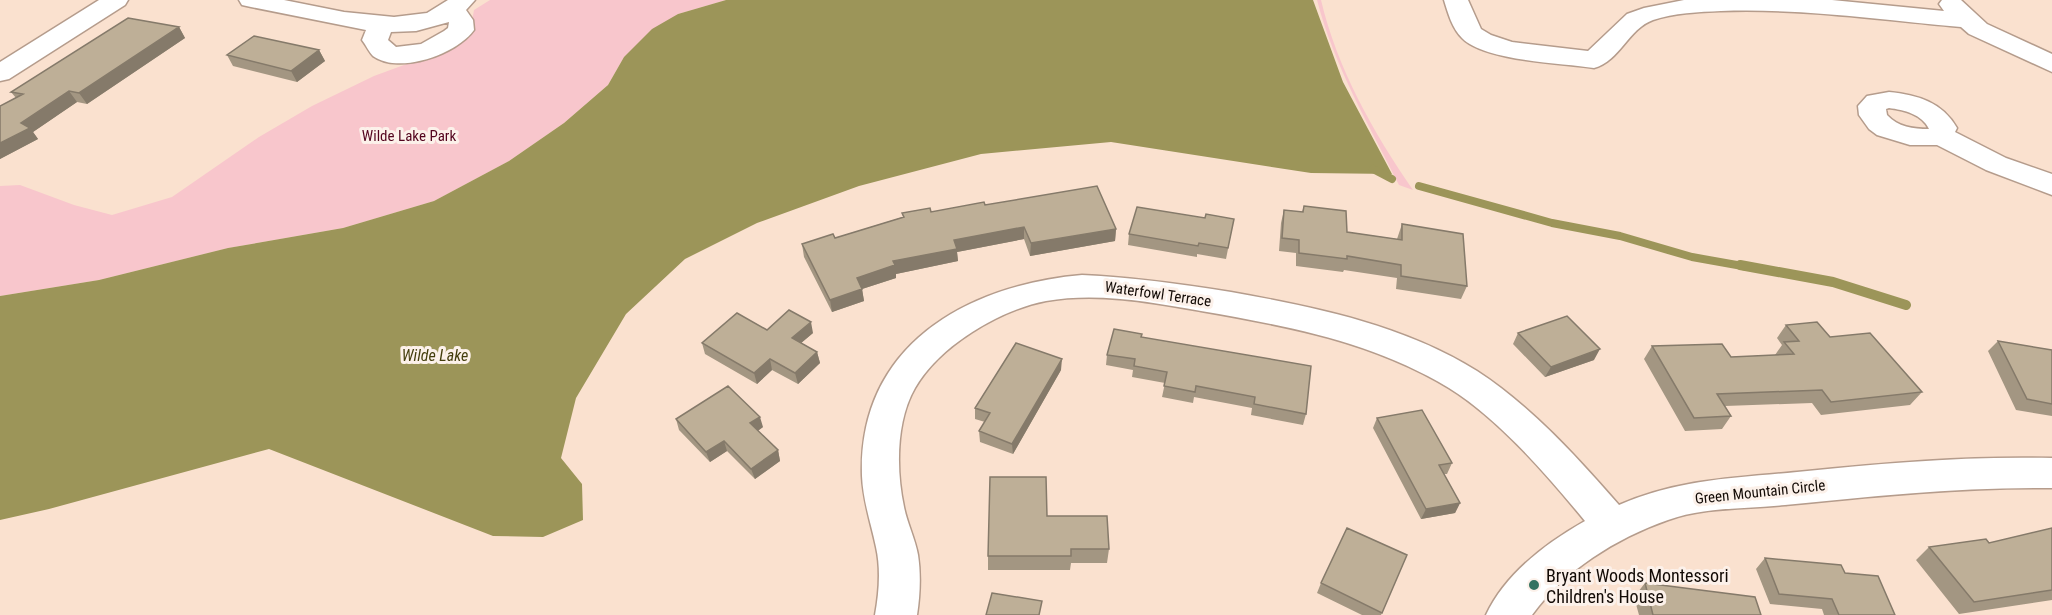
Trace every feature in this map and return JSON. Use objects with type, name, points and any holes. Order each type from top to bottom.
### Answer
[{"type":"street","points":[[0,73],[116,0]]},
{"type":"street","points":[[251,0],[381,25],[375,40],[377,45],[383,51],[393,54],[423,52],[440,47],[455,38],[461,30],[460,3]]},
{"type":"street","points":[[1456,0],[1472,34],[1486,42],[1513,49],[1594,60],[1626,26],[1662,8],[1686,4],[1731,0],[1767,2],[1965,20]]},
{"type":"street","points":[[1949,0],[1965,20],[1997,39],[2052,64]]},
{"type":"street","points":[[1940,135],[1996,164],[2052,185]]},
{"type":"street","name":"Waterfowl Terrace","points":[[896,615],[899,588],[897,550],[884,506],[880,467],[884,425],[900,382],[926,351],[970,317],[998,303],[1028,293],[1079,285],[1131,288],[1308,317],[1388,341],[1463,379],[1501,410],[1546,448],[1612,525]]},
{"type":"street","name":"Green Mountain Circle","points":[[1507,615],[1515,603],[1558,559],[1612,525],[1666,504],[1710,496],[1945,473],[2052,473]]},
{"type":"green space","name":"Wilde Lake Park","points":[[490,0],[726,0],[678,14],[624,57],[608,85],[564,123],[509,161],[434,201],[343,228],[228,248],[99,280],[0,296],[0,186],[20,185],[74,205],[112,215],[172,197],[259,137],[312,106],[374,76],[442,51],[471,27],[474,10]]},
{"type":"green space","points":[[1317,0],[1321,0],[1336,50],[1358,99],[1413,190],[1399,185],[1364,118],[1333,48]]},
{"type":"water","name":"Wilde Lake","points":[[726,0],[1313,0],[1343,82],[1392,174],[1311,173],[1111,142],[981,154],[859,186],[757,223],[685,259],[626,314],[576,398],[561,458],[582,484],[583,520],[543,537],[493,536],[269,449],[49,509],[0,520],[0,296],[99,280],[228,248],[343,228],[434,201],[509,161],[564,123],[608,85],[624,57],[652,29],[678,14]]},
{"type":"building","points":[[128,18],[179,27],[79,93],[69,91],[21,123],[30,128],[0,143],[0,106],[23,94],[11,92]]},
{"type":"building","points":[[254,36],[319,50],[291,71],[227,55]]},
{"type":"building","points":[[1097,186],[1116,229],[1031,243],[1024,227],[954,240],[957,249],[893,261],[895,265],[857,278],[862,289],[830,300],[802,244],[833,234],[835,238],[904,217],[902,213],[930,208],[931,212],[984,202],[985,205]]},
{"type":"building","points":[[1304,206],[1346,211],[1347,232],[1402,240],[1402,224],[1463,234],[1467,286],[1401,276],[1401,265],[1347,256],[1347,259],[1299,253],[1299,240],[1282,238],[1284,210],[1303,212]]},
{"type":"building","points":[[1137,207],[1205,218],[1206,214],[1234,219],[1228,248],[1199,243],[1198,246],[1129,234]]},
{"type":"building","points":[[789,310],[811,322],[792,338],[817,352],[795,373],[770,359],[754,373],[702,343],[737,313],[767,330]]},
{"type":"building","points":[[1567,316],[1600,349],[1551,367],[1518,333]]},
{"type":"building","points":[[1817,322],[1830,337],[1870,333],[1922,392],[1831,402],[1822,390],[1717,394],[1731,416],[1694,418],[1652,346],[1722,344],[1731,357],[1794,354],[1784,342],[1799,341],[1786,325]]},
{"type":"building","points":[[1114,329],[1142,334],[1141,337],[1311,366],[1306,414],[1254,404],[1255,397],[1196,386],[1195,392],[1164,386],[1167,372],[1134,366],[1135,359],[1107,355]]},
{"type":"building","points":[[1998,341],[2052,350],[2052,404],[2027,399]]},
{"type":"building","points":[[1016,343],[1062,359],[1012,444],[979,431],[990,413],[975,408]]},
{"type":"building","points":[[728,386],[760,417],[750,423],[778,450],[751,469],[724,441],[706,452],[676,419]]},
{"type":"building","points":[[1422,410],[1452,463],[1439,465],[1460,503],[1426,509],[1377,418]]},
{"type":"building","points":[[990,477],[1046,477],[1047,516],[1107,516],[1109,549],[1071,549],[1071,556],[988,556]]},
{"type":"building","points":[[1347,528],[1407,555],[1382,613],[1321,583]]},
{"type":"building","points":[[2052,528],[2052,590],[1974,602],[1929,547],[1986,539],[1989,543]]},
{"type":"building","points":[[1765,558],[1841,565],[1845,573],[1878,576],[1895,615],[1839,615],[1832,599],[1779,594]]},
{"type":"building","points":[[1645,583],[1755,597],[1761,615],[1653,615]]},
{"type":"building","points":[[992,593],[1042,601],[1039,615],[986,615]]},
{"type":"waterway","points":[[1373,169],[1392,179]]},
{"type":"waterway","points":[[1419,186],[1552,223],[1620,236],[1692,257],[1748,267]]},
{"type":"waterway","points":[[1740,265],[1833,282],[1906,305]]},
{"type":"place","name":"Bryant Woods Montessori Children's House","points":[[1534,585]]}]
